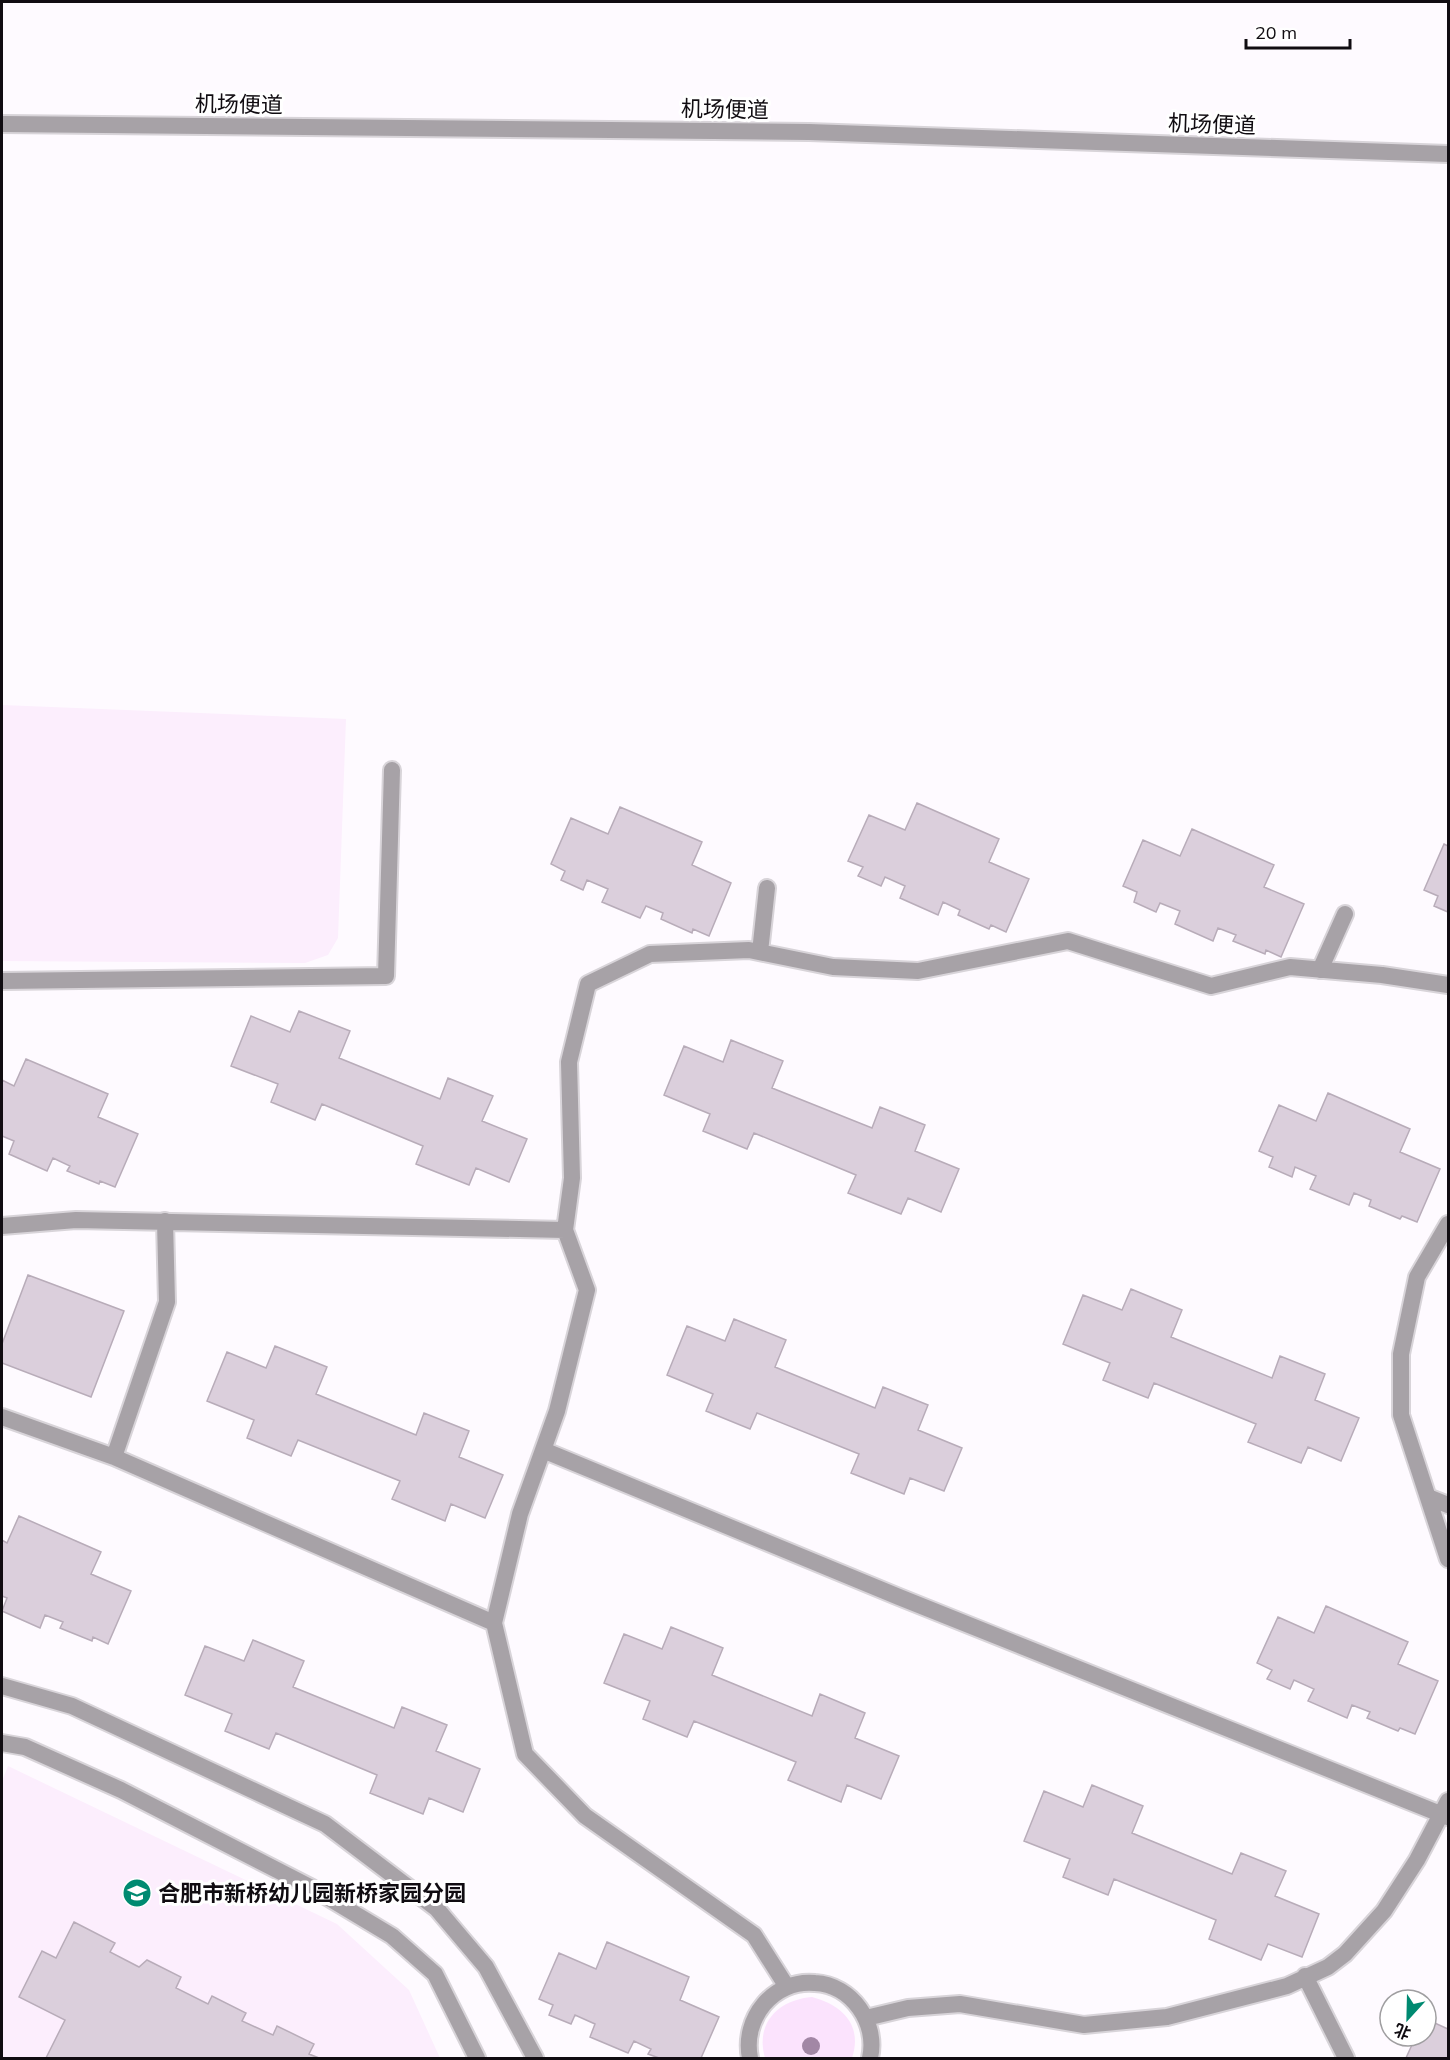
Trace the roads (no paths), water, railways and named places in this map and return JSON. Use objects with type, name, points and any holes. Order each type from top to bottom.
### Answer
[{"type":"street","name":"机场便道","points":[[2,124],[809,132],[1449,154]]},
{"type":"street","points":[[2,981],[386,976],[392,770]]},
{"type":"street","points":[[760,952],[767,888]]},
{"type":"street","points":[[1320,970],[1345,914]]},
{"type":"street","points":[[787,1987],[754,1935],[585,1816],[525,1754],[494,1623],[520,1514],[557,1411],[587,1290],[565,1230],[572,1178],[569,1062],[588,984],[650,954],[749,950],[832,967],[918,971],[1068,941],[1211,986],[1290,967],[1382,975],[1449,985]]},
{"type":"street","points":[[2,1227],[76,1220],[565,1230]]},
{"type":"street","points":[[114,1457],[167,1302],[165,1221]]},
{"type":"street","points":[[1449,1224],[1417,1277],[1401,1354],[1401,1415],[1449,1559]]},
{"type":"street","points":[[2,1417],[114,1457],[494,1623]]},
{"type":"street","points":[[543,1450],[899,1597],[1446,1810],[1384,1911],[1345,1954],[1328,1966],[1287,1986],[1167,2017],[1084,2025],[960,2004],[908,2008],[866,2018]]},
{"type":"street","points":[[1428,1497],[1449,1505]]},
{"type":"street","points":[[2,1686],[72,1706],[324,1824],[437,1909],[486,1967],[535,2058]]},
{"type":"street","points":[[2,1743],[25,1747],[121,1790],[312,1888],[392,1936],[435,1974],[477,2058]]},
{"type":"street","points":[[1305,1976],[1347,2058]]},
{"type":"street","points":[[750,2058],[749,2037],[758,2011],[778,1992],[804,1983],[822,1984],[847,1996],[866,2018],[871,2036],[870,2058]]},
{"type":"place","name":"合肥市新桥幼儿园新桥家园分园","points":[[137,1893]]}]
